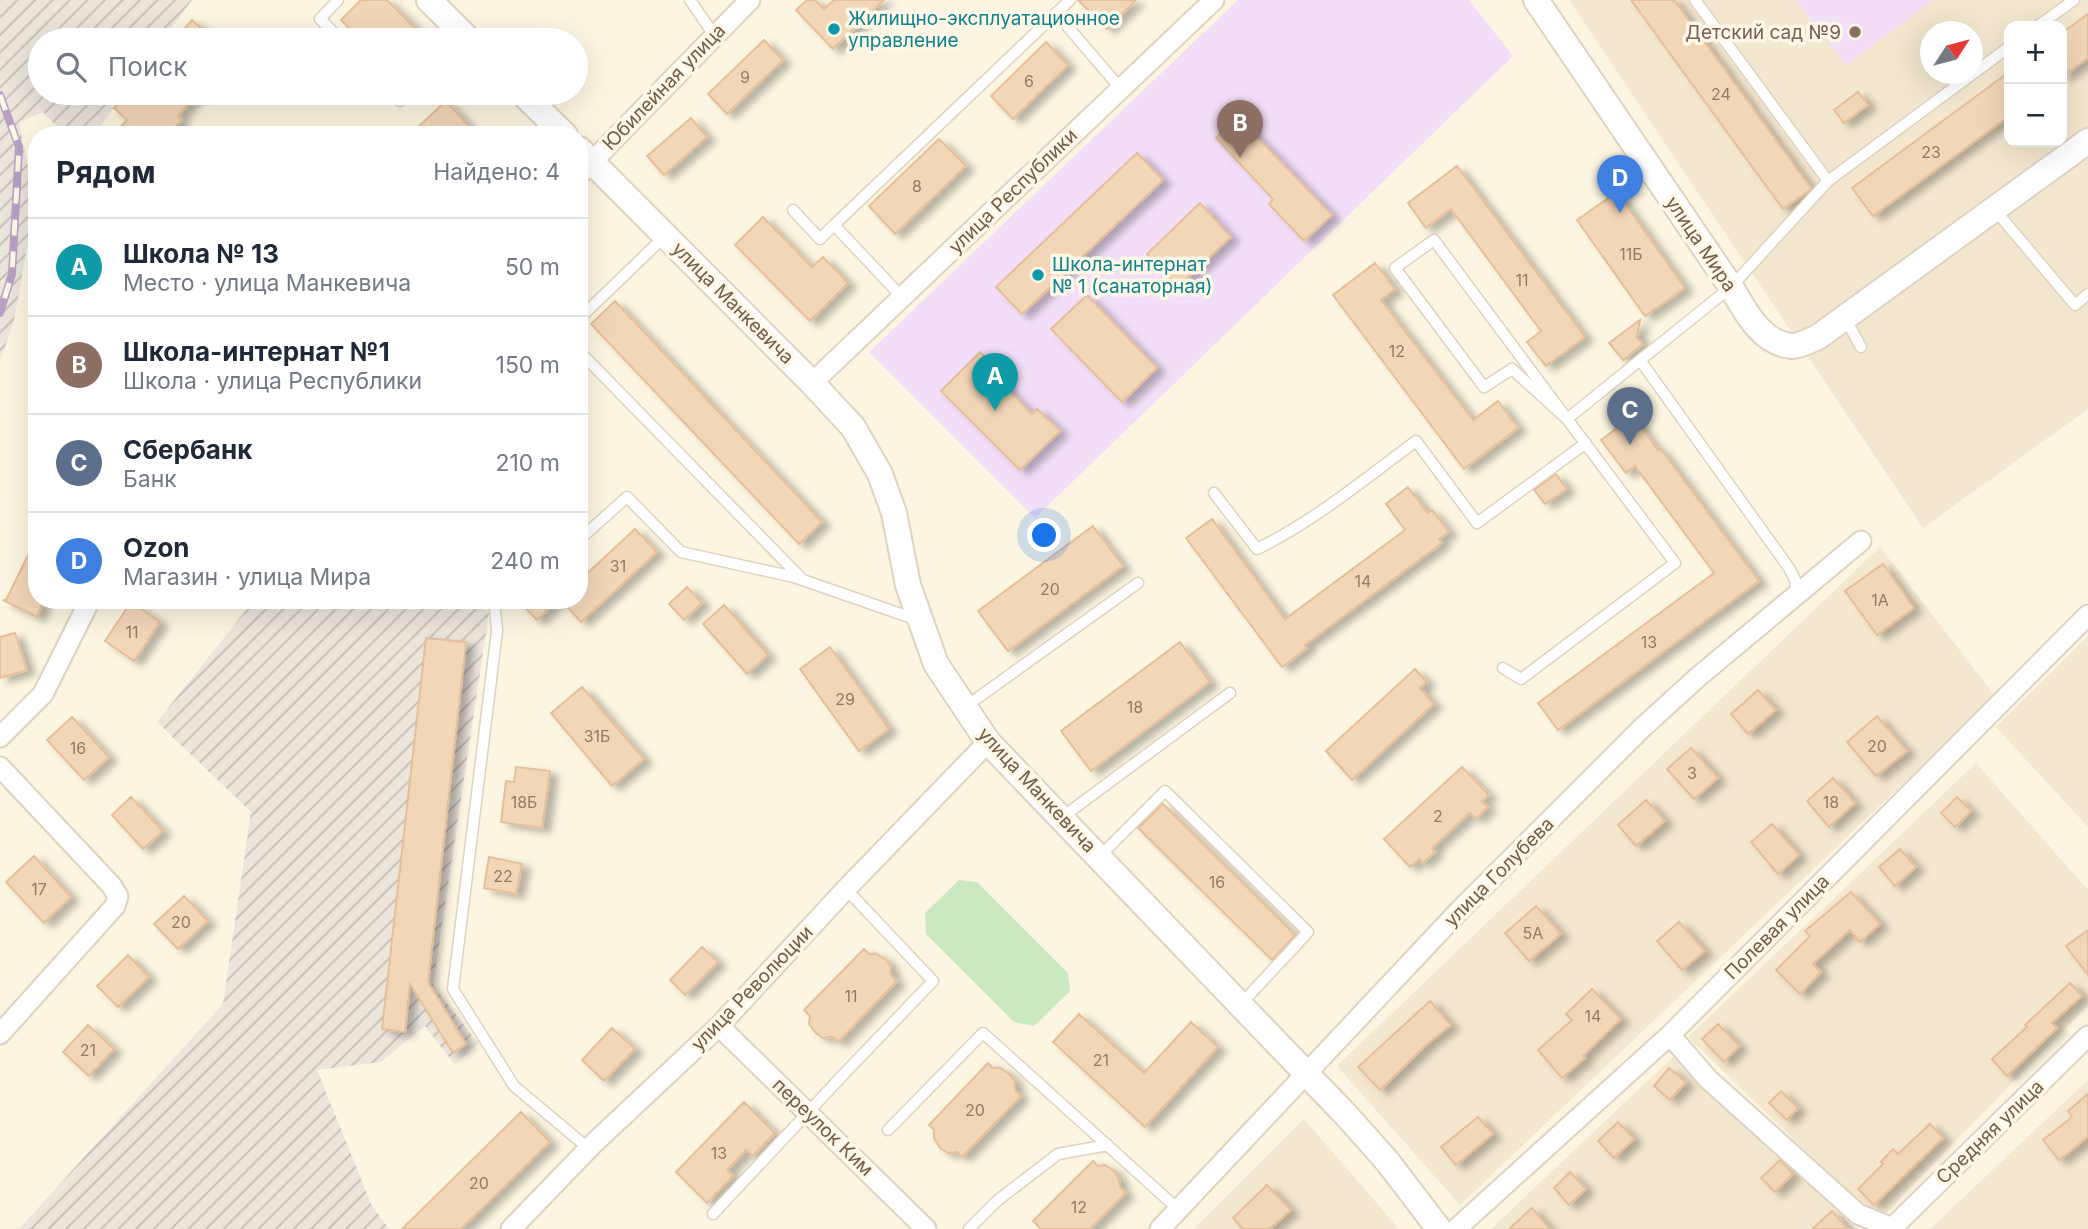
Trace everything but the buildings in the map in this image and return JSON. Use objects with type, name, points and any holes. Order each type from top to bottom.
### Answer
[{"type":"street","points":[[429,0],[457,28]]},
{"type":"street","name":"Юбилейная улица","points":[[588,158],[750,0]]},
{"type":"street","name":"улица Республики","points":[[812,383],[1214,0]]},
{"type":"street","name":"улица Мира","points":[[1536,0],[1731,287],[1751,321],[1772,339],[1793,346],[1818,337],[1844,317]]},
{"type":"street","points":[[534,105],[556,126]]},
{"type":"street","points":[[1844,317],[2088,141]]},
{"type":"street","name":"улица Манкевича","points":[[588,166],[665,236],[853,427],[880,474],[894,513],[908,585],[936,664],[988,742],[1387,1161],[1439,1229]]},
{"type":"street","name":"улица Голубева","points":[[1160,1229],[1459,911],[1642,729],[1698,677],[1861,541]]},
{"type":"street","points":[[0,737],[43,694],[85,609]]},
{"type":"street","name":"Полевая улица","points":[[1456,1229],[1670,1035],[2088,615]]},
{"type":"street","name":"улица Революции","points":[[511,1229],[589,1148],[719,1026],[988,742]]},
{"type":"street","points":[[0,767],[111,885],[118,896],[115,906],[0,1034]]},
{"type":"street","name":"переулок Ким","points":[[719,1026],[926,1229]]},
{"type":"street","points":[[1670,1035],[1708,1079],[1858,1214],[1893,1228]]},
{"type":"street","name":"Средняя улица","points":[[1893,1228],[2088,1036]]},
{"type":"lane","points":[[329,28],[320,19],[338,0]]},
{"type":"lane","points":[[690,0],[714,35]]},
{"type":"lane","points":[[793,210],[820,239],[1070,0]]},
{"type":"lane","points":[[1695,0],[1828,181]]},
{"type":"lane","points":[[2045,21],[2074,0]]},
{"type":"lane","points":[[1056,13],[1121,89]]},
{"type":"lane","points":[[1566,419],[1731,287],[1828,181],[2004,51]]},
{"type":"lane","points":[[1995,210],[2075,305],[2088,294]]},
{"type":"lane","points":[[834,225],[902,297]]},
{"type":"lane","points":[[588,310],[665,236]]},
{"type":"lane","points":[[1503,668],[1521,678],[1529,674],[1675,563],[1434,240],[1395,268],[1484,387],[1512,369],[1566,419]]},
{"type":"lane","points":[[1844,317],[1861,347]]},
{"type":"lane","points":[[588,360],[803,580]]},
{"type":"lane","points":[[1640,360],[1789,568],[1797,593]]},
{"type":"lane","points":[[1214,493],[1257,550],[1337,500],[1416,441],[1477,523],[1586,443]]},
{"type":"lane","points":[[588,532],[626,497],[681,552],[803,580],[920,621]]},
{"type":"lane","points":[[965,708],[1138,583]]},
{"type":"lane","points":[[495,609],[497,631],[453,989],[514,1086],[589,1148]]},
{"type":"lane","points":[[1060,818],[1230,693]]},
{"type":"lane","points":[[1098,858],[1165,791],[1308,932],[1239,1005]]},
{"type":"lane","points":[[713,1214],[933,981],[846,889]]},
{"type":"lane","points":[[888,1130],[983,1033],[1179,1210]]},
{"type":"lane","points":[[969,1229],[998,1200],[1058,1154],[1108,1145]]},
{"type":"shaded area","points":[[0,0],[192,0],[172,28],[28,28],[28,105],[115,105],[100,126],[56,126],[43,112],[19,122],[28,167],[28,242],[14,321],[0,361]]},
{"type":"shaded area","points":[[1238,0],[1469,0],[1513,56],[1035,518],[869,352]]},
{"type":"shaded area","points":[[1569,0],[2088,0],[2088,409],[1923,528]]},
{"type":"shaded area","name":"Детский сад №9","points":[[1796,0],[1933,0],[1846,65]]},
{"type":"shaded area","points":[[1880,547],[1995,696],[1460,1205],[1337,1066]]},
{"type":"shaded area","points":[[247,609],[486,609],[489,613],[433,985],[478,1043],[455,1065],[425,1026],[381,1062],[317,1070],[372,1206],[389,1229],[19,1229],[223,1004],[251,812],[157,722]]},
{"type":"shaded area","points":[[2088,636],[2088,827],[1996,727]]},
{"type":"shaded area","points":[[1976,763],[2088,890],[2088,1005],[1878,1221],[1688,1037]]},
{"type":"shaded area","points":[[1674,1056],[1856,1229],[1491,1229]]},
{"type":"shaded area","points":[[2088,1080],[2088,1229],[1930,1229]]},
{"type":"shaded area","points":[[1304,1119],[1399,1229],[1194,1229]]},
{"type":"green space","points":[[959,880],[977,882],[1068,973],[1070,991],[1034,1026],[1014,1022],[926,934],[925,913]]},
{"type":"railway","points":[[0,95],[19,147],[12,274],[0,313]]},
{"type":"place","name":"Жилищно-эксплуатационное управление","points":[[834,29]]},
{"type":"place","name":"Детский сад №9","points":[[1855,32]]},
{"type":"place","name":"Школа-интернат №1","points":[[1240,158]]},
{"type":"place","name":"Ozon","points":[[1620,213]]},
{"type":"place","name":"Школа-интернат № 1 (санаторная)","points":[[1038,275]]},
{"type":"place","name":"Школа № 13","points":[[995,411]]},
{"type":"place","name":"Сбербанк","points":[[1630,445]]}]
